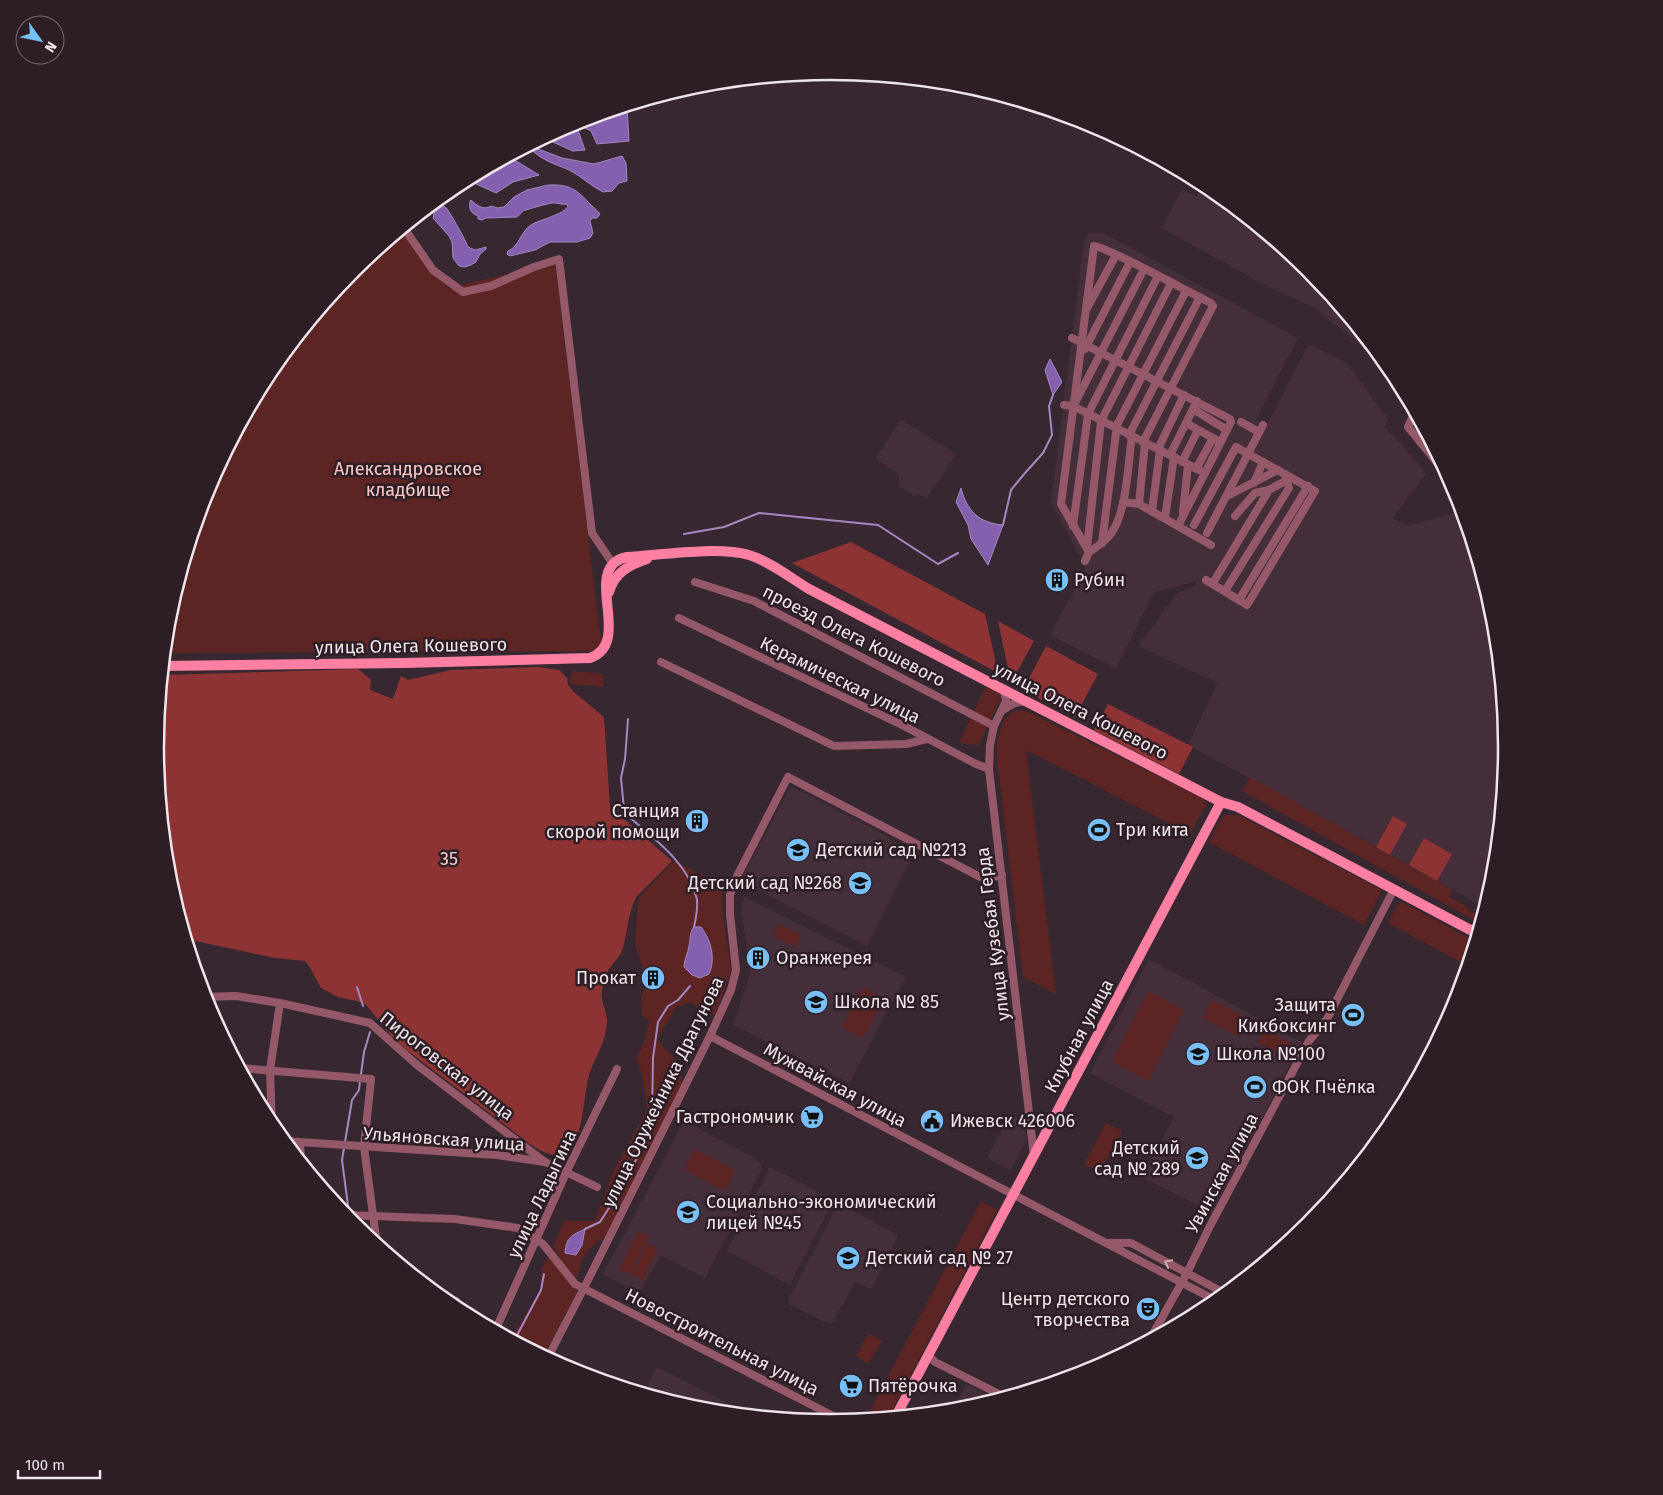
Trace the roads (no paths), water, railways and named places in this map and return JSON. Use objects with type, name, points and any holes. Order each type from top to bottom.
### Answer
[{"type":"main road","name":"улица Олега Кошевого","points":[[169,666],[590,658],[600,653],[608,642],[607,579],[613,564],[627,557],[714,552],[738,553],[751,556],[809,589],[1221,802],[1238,807],[1473,931]]},
{"type":"main road","name":"улица Олега Кошевого","points":[[608,597],[614,580],[625,568],[660,555]]},
{"type":"main road","name":"Клубная улица","points":[[898,1411],[1221,802]]},
{"type":"street","points":[[407,233],[433,270],[462,292],[491,286],[534,267],[559,259],[592,533],[613,564]]},
{"type":"street","points":[[1084,343],[1085,312],[1094,246],[1098,246],[1211,303],[1212,306],[1144,442],[1139,504]]},
{"type":"street","points":[[1085,312],[1116,255]]},
{"type":"street","points":[[1088,550],[1061,504],[1079,358],[1084,343],[1130,262]]},
{"type":"street","points":[[1073,406],[1144,269]]},
{"type":"street","points":[[1074,526],[1088,414],[1158,276]]},
{"type":"street","points":[[1085,560],[1088,550],[1101,420],[1171,283]]},
{"type":"street","points":[[1102,543],[1116,428],[1186,290]]},
{"type":"street","points":[[1088,550],[1102,543],[1112,533],[1122,508],[1130,435],[1200,298]]},
{"type":"street","points":[[1072,338],[1184,395],[1195,405],[1230,419],[1231,422],[1178,526]]},
{"type":"street","points":[[1152,511],[1159,450],[1184,395]]},
{"type":"street","points":[[1064,405],[1073,406],[1204,473]]},
{"type":"street","points":[[1165,518],[1172,456],[1195,405]]},
{"type":"street","points":[[1412,418],[1408,427],[1433,458]]},
{"type":"street","points":[[1186,422],[1220,442]]},
{"type":"street","points":[[1207,534],[1261,429],[1241,422]]},
{"type":"street","points":[[1182,517],[1185,463],[1198,430]]},
{"type":"street","points":[[1196,469],[1213,438]]},
{"type":"street","points":[[1194,525],[1236,447],[1283,475],[1315,490],[1247,605],[1209,582],[1269,490],[1283,475]]},
{"type":"street","points":[[1254,482],[1262,462]]},
{"type":"street","points":[[1227,496],[1254,482],[1283,475]]},
{"type":"street","points":[[1225,591],[1288,488],[1283,475]]},
{"type":"street","points":[[1235,516],[1256,492],[1269,490]]},
{"type":"street","points":[[1123,502],[1139,504],[1210,545]]},
{"type":"street","name":"проезд Олега Кошевого","points":[[695,582],[754,600],[994,726]]},
{"type":"street","name":"Керамическая улица","points":[[679,618],[904,726],[927,740],[976,764],[989,768]]},
{"type":"street","points":[[661,662],[834,746],[906,744],[927,740]]},
{"type":"street","points":[[1002,712],[1006,701],[1004,690]]},
{"type":"street","points":[[1002,712],[1012,704],[1020,701],[1028,702]]},
{"type":"street","name":"улица Кузебая Герда","points":[[1002,712],[994,726],[990,745],[989,768],[1034,1156]]},
{"type":"street","name":"улица Оружейника Драгунова","points":[[550,1352],[710,1036],[731,990],[736,970],[730,914],[730,895],[734,880],[788,777],[984,879],[1002,875]]},
{"type":"street","name":"Увинская улица","points":[[1154,1332],[1187,1273],[1308,1041],[1327,1019],[1394,889]]},
{"type":"street","name":"Пироговская улица","points":[[212,996],[236,996],[280,1003],[370,1023],[417,1065],[545,1162]]},
{"type":"street","points":[[271,1111],[270,1070],[280,1003]]},
{"type":"street","name":"Мужвайская улица","points":[[710,1036],[1209,1298]]},
{"type":"street","points":[[246,1068],[371,1079],[364,1147],[375,1234]]},
{"type":"street","name":"улица Ладыгина","points":[[498,1326],[538,1240],[566,1174],[617,1069]]},
{"type":"street","name":"Ульяновская улица","points":[[294,1143],[497,1155],[545,1162],[566,1174],[597,1187]]},
{"type":"street","points":[[300,1143],[300,1152]]},
{"type":"street","name":"Новостроительная улица","points":[[357,1216],[455,1219],[518,1228],[543,1244],[575,1284],[831,1415]]},
{"type":"street","name":"Мужвайская улица","points":[[1106,1243],[1131,1243],[1219,1290]]},
{"type":"street","points":[[928,1355],[935,1362],[998,1393]]},
{"type":"waterway","points":[[1003,525],[1011,490],[1043,453],[1052,435],[1049,406],[1053,395]]},
{"type":"waterway","points":[[684,534],[724,527],[759,513],[878,525],[938,564],[958,553]]},
{"type":"waterway","points":[[628,719],[625,759],[621,778],[624,809],[626,814],[667,850],[685,872],[697,899],[694,927]]},
{"type":"waterway","points":[[624,809],[630,807]]},
{"type":"waterway","points":[[585,1229],[600,1222],[625,1183],[641,1149],[652,1116],[653,1058],[658,1022],[668,1006],[678,1000],[690,986]]},
{"type":"waterway","points":[[357,987],[363,1006]]},
{"type":"waterway","points":[[361,1074],[364,1052],[370,1032]]},
{"type":"waterway","points":[[345,1142],[352,1100],[359,1090],[360,1080]]},
{"type":"waterway","points":[[344,1148],[342,1160],[348,1206]]},
{"type":"waterway","points":[[517,1336],[541,1290],[544,1274]]},
{"type":"place","name":"Рубин","points":[[1057,580]]},
{"type":"place","name":"Станция скорой помощи","points":[[697,821]]},
{"type":"place","name":"Три кита","points":[[1099,830]]},
{"type":"place","name":"Детский сад №213","points":[[798,850]]},
{"type":"place","name":"Детский сад №268","points":[[860,883]]},
{"type":"place","name":"Оранжерея","points":[[758,958]]},
{"type":"place","name":"Прокат","points":[[653,978]]},
{"type":"place","name":"Школа № 85","points":[[816,1002]]},
{"type":"place","name":"Защита Кикбоксинг","points":[[1353,1015]]},
{"type":"place","name":"Школа №100","points":[[1198,1054]]},
{"type":"place","name":"ФОК Пчёлка","points":[[1255,1087]]},
{"type":"place","name":"Гастрономчик","points":[[812,1117]]},
{"type":"place","name":"Ижевск 426006","points":[[932,1121]]},
{"type":"place","name":"Детский сад № 289","points":[[1197,1158]]},
{"type":"place","name":"Социально-экономический лицей №45","points":[[688,1212]]},
{"type":"place","name":"Детский сад № 27","points":[[848,1258]]},
{"type":"place","name":"Центр детского творчества","points":[[1148,1309]]},
{"type":"place","name":"Пятёрочка","points":[[851,1386]]},
{"type":"park label","name":"Александровское кладбище","points":[[408,479]]},
{"type":"park label","name":"35","points":[[449,859]]}]
